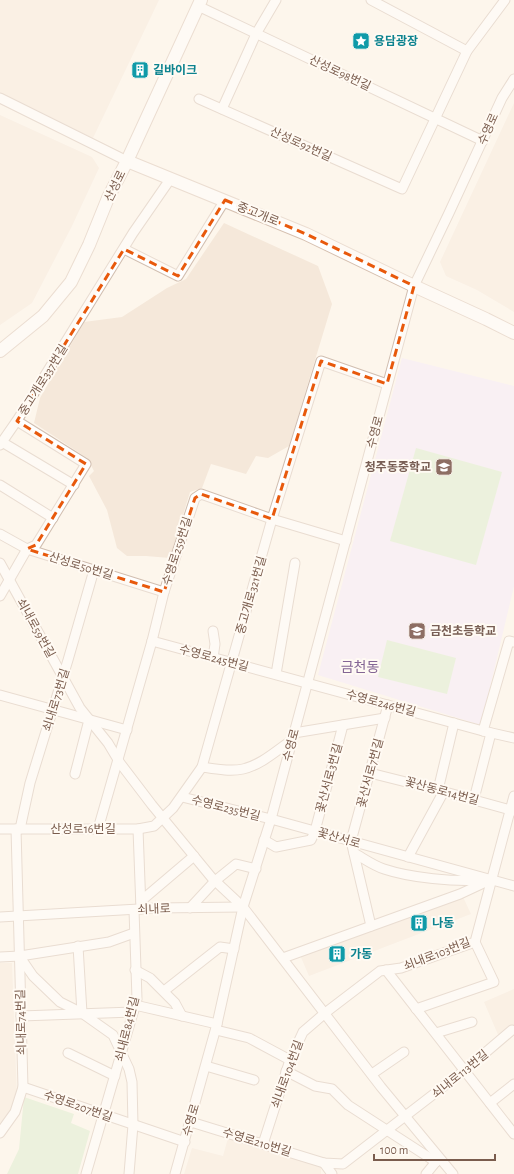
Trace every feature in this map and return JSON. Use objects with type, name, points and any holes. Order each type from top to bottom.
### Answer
[{"type":"street","points":[[222,109],[256,34],[276,0]]},
{"type":"street","points":[[371,0],[468,51]]},
{"type":"street","points":[[436,119],[468,51],[505,0]]},
{"type":"street","name":"산성로98번길","points":[[200,3],[256,34],[483,141]]},
{"type":"street","name":"산성로","points":[[0,351],[43,316],[72,282],[108,198],[127,161],[200,3]]},
{"type":"street","name":"수영로","points":[[175,1174],[217,1027],[243,907],[271,819],[414,286],[502,98],[514,79]]},
{"type":"street","name":"중고개로","points":[[0,98],[127,161],[306,234],[514,333]]},
{"type":"street","name":"산성로92번길","points":[[199,99],[402,189],[436,119]]},
{"type":"street","name":"중고개로337번길","points":[[74,485],[41,465],[1,444],[17,421],[133,233],[171,178]]},
{"type":"street","points":[[124,249],[178,276],[225,200]]},
{"type":"street","name":"중고개로321번길","points":[[162,818],[182,797],[202,767],[272,519],[320,362],[387,384]]},
{"type":"street","name":"쇠내로59번길","points":[[0,596],[27,549],[36,545],[86,464],[17,421]]},
{"type":"street","points":[[0,485],[53,518]]},
{"type":"street","name":"수영로259번길","points":[[98,829],[152,641],[164,592],[194,498],[201,494],[272,519],[346,542]]},
{"type":"street","name":"산성로50번길","points":[[0,534],[27,549],[164,592]]},
{"type":"street","name":"쇠내로59번길","points":[[0,563],[80,708],[108,743],[118,760]]},
{"type":"street","points":[[276,674],[295,563]]},
{"type":"street","name":"쇠내로73번길","points":[[18,916],[18,829],[30,783],[94,570]]},
{"type":"street","points":[[212,631],[215,644],[213,658]]},
{"type":"street","name":"수영로245번길","points":[[152,641],[308,683]]},
{"type":"street","points":[[474,799],[487,732],[512,642]]},
{"type":"street","name":"수영로246번길","points":[[308,683],[514,738]]},
{"type":"street","points":[[0,695],[127,730]]},
{"type":"street","name":"꽃산서로7번길","points":[[351,841],[388,705]]},
{"type":"street","points":[[202,767],[223,770],[243,769],[259,762],[293,736],[385,718]]},
{"type":"street","points":[[75,774],[89,720]]},
{"type":"street","points":[[408,857],[441,790],[454,723]]},
{"type":"street","name":"꽃산서로3번길","points":[[315,831],[343,725]]},
{"type":"street","points":[[118,760],[162,818],[215,881],[243,907],[438,1160],[453,1174]]},
{"type":"street","name":"꽃산동로14번길","points":[[370,773],[441,790],[512,810]]},
{"type":"street","name":"쇠내로103번길","points":[[325,1013],[380,971],[401,968],[475,942],[490,880],[512,810],[514,796]]},
{"type":"street","name":"수영로235번길","points":[[182,797],[271,819]]},
{"type":"street","name":"산성로16번길","points":[[0,829],[138,829],[154,826],[162,818]]},
{"type":"street","name":"꽃산서로","points":[[271,819],[514,886]]},
{"type":"street","name":"쇠내로84번길","points":[[86,1174],[137,1000],[134,933],[139,907],[138,829]]},
{"type":"street","points":[[264,840],[276,847],[311,840],[315,831]]},
{"type":"street","points":[[351,841],[371,926]]},
{"type":"street","points":[[354,853],[382,869],[406,875],[468,881],[490,880]]},
{"type":"street","points":[[139,907],[194,856]]},
{"type":"street","points":[[190,908],[215,881],[236,864],[256,869]]},
{"type":"street","points":[[283,958],[460,894],[490,880]]},
{"type":"street","name":"꽃산서로","points":[[502,883],[514,881]]},
{"type":"street","name":"쇠내로","points":[[0,917],[139,907],[243,907]]},
{"type":"street","name":"쇠내로74번길","points":[[0,1133],[15,1112],[23,1087],[18,916]]},
{"type":"street","points":[[0,957],[20,956],[109,942],[134,933]]},
{"type":"street","points":[[416,1009],[494,982],[475,942]]},
{"type":"street","points":[[78,946],[82,1013]]},
{"type":"street","points":[[164,991],[220,947],[234,949]]},
{"type":"street","points":[[20,956],[33,976],[60,1002],[82,1013],[113,1035],[129,1069],[132,1082],[133,1125],[129,1173]]},
{"type":"street","points":[[136,970],[150,978],[164,991],[175,1002],[182,1016]]},
{"type":"street","points":[[386,970],[514,1134]]},
{"type":"street","points":[[21,1016],[134,1009],[182,1016],[249,1038],[290,1060]]},
{"type":"street","name":"쇠내로104번길","points":[[263,1144],[286,1071],[303,1032],[325,1013]]},
{"type":"street","points":[[436,1033],[472,1022]]},
{"type":"street","name":"쇠내로113번길","points":[[388,1131],[465,1070],[512,1030]]},
{"type":"street","points":[[372,1074],[404,1052]]},
{"type":"street","name":"쇠내로84번길","points":[[68,1053],[115,1076]]},
{"type":"street","points":[[206,1066],[254,1080]]},
{"type":"street","points":[[286,1071],[315,1086],[332,1089],[348,1106],[438,1160]]},
{"type":"street","points":[[490,1103],[514,1084]]},
{"type":"street","name":"수영로207번길","points":[[23,1087],[185,1142]]},
{"type":"street","name":"수영로210번길","points":[[191,1122],[324,1163],[343,1164],[388,1131]]},
{"type":"street","points":[[426,1174],[438,1160]]},
{"type":"street","points":[[324,1163],[325,1174]]},
{"type":"street","points":[[324,1163],[332,1174]]},
{"type":"highlighted area","points":[[225,200],[306,234],[414,286],[387,384],[321,361],[272,519],[201,494],[195,498],[164,592],[27,549],[36,545],[86,464],[17,421],[124,249],[178,276]]},
{"type":"shaded area","points":[[0,0],[159,0],[93,138],[0,95]]},
{"type":"shaded area","points":[[514,103],[514,312],[477,290],[446,276],[440,262]]},
{"type":"shaded area","points":[[0,115],[92,157],[99,168],[72,226],[32,303],[0,325]]},
{"type":"shaded area","points":[[224,223],[318,266],[332,304],[289,446],[268,458],[256,456],[246,474],[211,464],[202,488],[190,492],[170,558],[127,556],[117,548],[107,510],[89,476],[94,471],[87,458],[34,423],[40,398],[84,322],[122,317],[167,288],[186,279]]},
{"type":"shaded area","points":[[402,358],[514,386],[514,586],[481,725],[318,675]]},
{"type":"shaded area","points":[[463,897],[471,914],[309,976],[300,955]]},
{"type":"shaded area","points":[[0,963],[12,963],[17,1097],[8,1116],[0,1126]]},
{"type":"shaded area","points":[[514,989],[514,1029],[499,1037],[484,1002]]},
{"type":"shaded area","points":[[228,1138],[316,1164],[321,1168],[321,1174],[184,1174],[192,1148],[223,1156]]},
{"type":"green space","points":[[416,448],[502,472],[476,565],[390,541]]},
{"type":"green space","points":[[387,640],[456,658],[447,694],[378,677]]},
{"type":"green space","points":[[24,1097],[74,1114],[71,1123],[90,1131],[78,1174],[7,1174],[19,1149]]},
{"type":"place","name":"용담광장","points":[[361,41]]},
{"type":"place","name":"길바이크","points":[[140,70]]},
{"type":"place","name":"청주동중학교","points":[[444,467]]},
{"type":"place","name":"금천초등학교","points":[[417,631]]},
{"type":"place","name":"나동","points":[[419,923]]},
{"type":"place","name":"가동","points":[[337,954]]},
{"type":"district","name":"금천동","points":[[360,667]]}]
